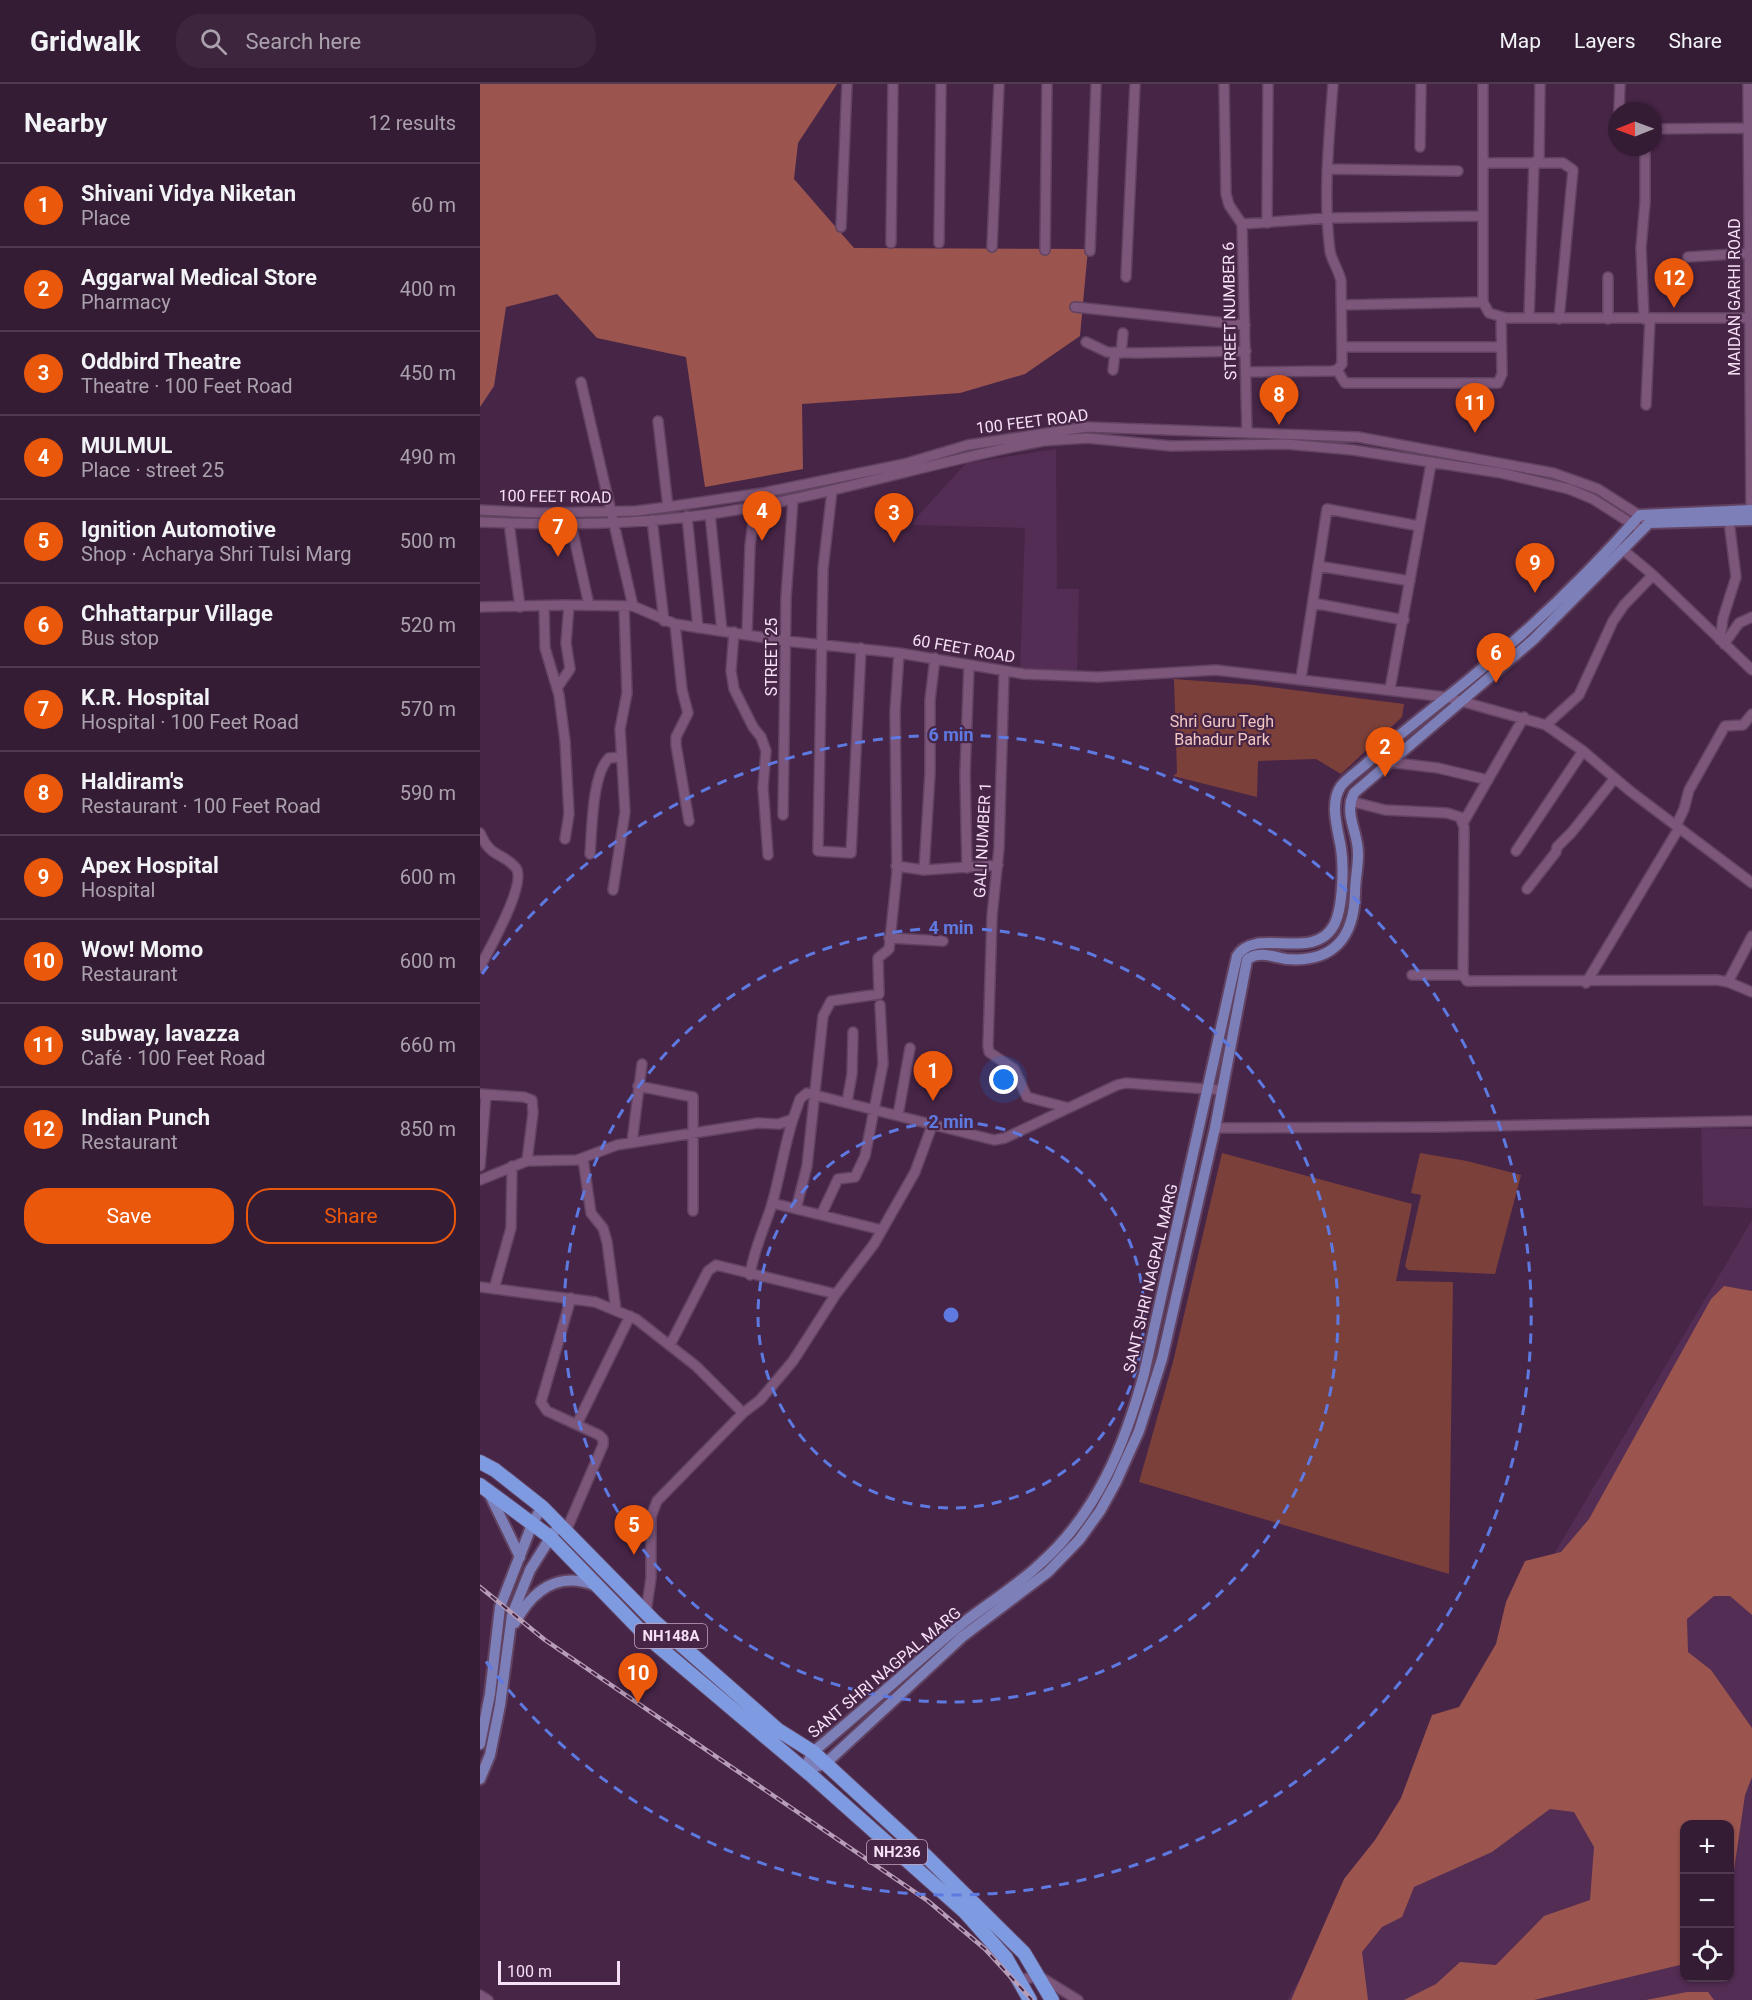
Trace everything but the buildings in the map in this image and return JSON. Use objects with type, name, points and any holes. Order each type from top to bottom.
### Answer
[{"type":"highway","name":"NH148A","points":[[480,1462],[495,1470],[542,1507],[646,1612],[778,1730],[813,1752],[927,1857],[1024,1953],[1052,2000]]},
{"type":"highway","name":"NH148A","points":[[484,1487],[550,1537],[646,1636],[804,1770]]},
{"type":"highway","name":"NH236","points":[[804,1770],[964,1912],[988,1937],[1019,1980]]},
{"type":"highway","points":[[1019,1980],[1030,2000]]},
{"type":"main road","points":[[1641,523],[1729,521],[1752,513]]},
{"type":"main road","points":[[1350,801],[1354,793],[1388,762],[1533,640],[1622,549],[1641,523],[1752,513]]},
{"type":"main road","name":"SANT SHRI NAGPAL MARG","points":[[804,1770],[813,1752],[961,1625],[1041,1563],[1088,1510],[1129,1427],[1158,1314],[1237,956],[1241,948],[1253,943],[1306,943],[1318,939],[1334,925],[1341,893],[1342,869],[1336,796],[1341,786],[1527,630],[1641,523]]},
{"type":"main road","name":"SANT SHRI NAGPAL MARG","points":[[804,1770],[825,1764],[962,1637],[1048,1572],[1079,1540],[1100,1511],[1139,1431],[1162,1359],[1215,1128],[1247,960],[1257,954],[1288,959],[1310,958],[1342,943],[1349,931],[1355,906],[1358,855],[1348,812],[1350,801]]},
{"type":"main road","points":[[1158,1314],[1170,1318]]},
{"type":"main road","points":[[484,1487],[520,1557]]},
{"type":"main road","points":[[480,1744],[490,1694],[500,1606],[533,1522],[542,1507]]},
{"type":"main road","points":[[480,1779],[492,1745],[512,1615],[530,1570],[550,1537],[562,1528]]},
{"type":"main road","points":[[511,1630],[530,1598],[549,1584],[573,1580],[596,1586]]},
{"type":"street","points":[[841,227],[847,84]]},
{"type":"street","points":[[891,243],[893,84]]},
{"type":"street","points":[[939,243],[941,84]]},
{"type":"street","points":[[992,247],[999,84]]},
{"type":"street","points":[[1045,250],[1047,84]]},
{"type":"street","points":[[1090,251],[1096,84]]},
{"type":"street","points":[[1126,277],[1135,84]]},
{"type":"street","name":"STREET NUMBER 6","points":[[1224,84],[1226,194],[1229,205],[1242,224],[1246,433]]},
{"type":"street","points":[[1267,223],[1268,84]]},
{"type":"street","points":[[1246,372],[1337,370],[1342,364],[1344,347],[1340,271],[1330,250],[1327,169],[1333,84]]},
{"type":"street","points":[[1420,147],[1421,84]]},
{"type":"street","points":[[1483,84],[1483,302],[1489,313],[1501,317],[1560,319],[1751,318]]},
{"type":"street","points":[[1530,318],[1540,84]]},
{"type":"street","points":[[1619,102],[1620,84]]},
{"type":"street","name":"MAIDAN GARHI ROAD","points":[[1748,84],[1750,103],[1752,513]]},
{"type":"street","points":[[1662,129],[1749,128]]},
{"type":"street","points":[[1645,156],[1645,202],[1641,245],[1647,319],[1646,405]]},
{"type":"street","points":[[1484,163],[1537,162],[1568,165],[1574,174],[1560,319]]},
{"type":"street","points":[[1327,169],[1458,171]]},
{"type":"street","points":[[1242,224],[1329,218],[1482,216]]},
{"type":"street","points":[[1688,257],[1750,259]]},
{"type":"street","points":[[1608,277],[1608,319]]},
{"type":"street","points":[[1342,305],[1483,302]]},
{"type":"street","points":[[1075,307],[1245,325]]},
{"type":"street","points":[[1337,370],[1346,383],[1491,384],[1501,380],[1501,317]]},
{"type":"street","points":[[1113,370],[1123,333]]},
{"type":"street","points":[[1086,342],[1107,352],[1246,351]]},
{"type":"street","points":[[1344,347],[1501,347]]},
{"type":"street","points":[[581,382],[615,524],[629,606],[626,705],[620,729],[624,822],[613,891]]},
{"type":"street","points":[[658,422],[668,507]]},
{"type":"street","name":"100 FEET ROAD","points":[[480,510],[539,513],[612,512],[668,507],[762,493],[904,464],[968,445],[1087,427],[1182,433],[1358,437],[1553,472],[1598,489],[1641,523]]},
{"type":"street","name":"100 FEET ROAD","points":[[480,522],[615,524],[710,514],[832,491],[946,462],[1043,441],[1087,438],[1171,446],[1286,444],[1353,450],[1431,464],[1501,473],[1569,489],[1641,523]]},
{"type":"street","points":[[943,452],[946,462]]},
{"type":"street","points":[[1390,689],[1431,464]]},
{"type":"street","points":[[832,491],[823,569],[818,851],[850,853],[861,648]]},
{"type":"street","name":"STREET 25","points":[[783,815],[786,598],[793,499]]},
{"type":"street","points":[[747,634],[750,546],[755,506]]},
{"type":"street","points":[[1301,678],[1327,509],[1419,526]]},
{"type":"street","points":[[710,514],[722,631]]},
{"type":"street","points":[[687,516],[698,628]]},
{"type":"street","points":[[652,520],[664,621]]},
{"type":"street","points":[[1722,642],[1723,618],[1736,577],[1729,521]]},
{"type":"street","points":[[509,523],[520,607]]},
{"type":"street","points":[[571,524],[589,605]]},
{"type":"street","points":[[1622,549],[1653,575],[1752,670]]},
{"type":"street","points":[[1318,566],[1410,581]]},
{"type":"street","points":[[1546,725],[1579,695],[1613,621],[1624,604],[1653,575]]},
{"type":"street","points":[[1313,603],[1404,620]]},
{"type":"street","points":[[557,688],[570,669],[566,643],[569,605]]},
{"type":"street","name":"60 FEET ROAD","points":[[480,608],[569,605],[629,606],[675,624],[786,641],[822,643],[935,658],[1004,672],[1098,677],[1216,670],[1301,678],[1446,697],[1546,725],[1752,882]]},
{"type":"street","points":[[544,606],[545,648],[562,708],[569,814],[565,839]]},
{"type":"street","points":[[1722,642],[1739,623],[1752,617]]},
{"type":"street","points":[[675,624],[682,690],[688,713],[676,737],[676,745],[689,821]]},
{"type":"street","points":[[734,632],[731,670],[734,689],[766,751],[763,787],[768,855]]},
{"type":"street","points":[[796,1209],[807,1166],[816,1093],[816,1064],[823,1016],[831,1001],[879,994],[878,958],[889,949],[896,867],[895,711],[899,653]]},
{"type":"street","points":[[924,870],[930,773],[930,699],[935,658]]},
{"type":"street","points":[[966,868],[965,774],[969,665]]},
{"type":"street","name":"GALI NUMBER 1","points":[[1004,672],[998,865],[992,916],[989,1052],[1014,1069],[1026,1097],[1065,1107]]},
{"type":"street","points":[[1586,983],[1678,827],[1689,790],[1725,726],[1743,725],[1752,714]]},
{"type":"street","points":[[1524,717],[1463,823],[1463,975],[1471,983],[1728,982],[1752,992]]},
{"type":"street","points":[[1516,851],[1583,751]]},
{"type":"street","points":[[590,854],[596,794],[601,770],[609,758],[621,757]]},
{"type":"street","points":[[1388,762],[1438,768],[1488,780]]},
{"type":"street","points":[[1527,890],[1556,852],[1557,847],[1572,832],[1615,778]]},
{"type":"street","points":[[1350,801],[1385,810],[1456,815],[1463,823]]},
{"type":"street","points":[[480,833],[486,848],[516,869],[518,876],[514,894],[480,967]]},
{"type":"street","points":[[896,867],[924,870],[998,865]]},
{"type":"street","points":[[1728,982],[1752,936]]},
{"type":"street","points":[[890,938],[943,941]]},
{"type":"street","points":[[1412,975],[1463,975]]},
{"type":"street","points":[[821,1215],[838,1179],[855,1177],[862,1165],[883,1064],[880,1005]]},
{"type":"street","points":[[847,1102],[852,1074],[853,1032]]},
{"type":"street","points":[[898,1115],[910,1048]]},
{"type":"street","points":[[632,1142],[642,1064]]},
{"type":"street","points":[[750,1275],[754,1251],[782,1169],[786,1136],[802,1096],[816,1093],[988,1139],[999,1139],[1107,1087],[1126,1083],[1221,1090]]},
{"type":"street","points":[[638,1086],[693,1096],[693,1211]]},
{"type":"street","points":[[480,1166],[483,1094],[524,1097],[532,1100],[533,1113],[527,1161]]},
{"type":"street","points":[[480,1180],[527,1161],[583,1159],[617,1145],[632,1142],[758,1123],[779,1124],[793,1119]]},
{"type":"street","points":[[1215,1128],[1437,1127],[1752,1121]]},
{"type":"street","points":[[646,1612],[651,1578],[651,1517],[657,1501],[743,1413],[760,1400],[793,1361],[836,1294],[869,1252],[882,1230],[915,1172],[933,1123]]},
{"type":"street","points":[[583,1159],[591,1213],[603,1228],[607,1242],[616,1310]]},
{"type":"street","points":[[494,1289],[511,1228],[512,1166]]},
{"type":"street","points":[[772,1203],[882,1230]]},
{"type":"street","points":[[670,1344],[711,1266],[722,1266],[750,1275],[795,1282],[836,1294]]},
{"type":"street","points":[[480,1287],[595,1302],[630,1316],[670,1344],[696,1366],[743,1413]]},
{"type":"street","points":[[562,1528],[603,1445],[603,1439],[599,1435],[547,1411],[541,1402],[571,1298]]},
{"type":"street","points":[[577,1424],[630,1316]]},
{"type":"street","points":[[1019,1980],[1039,1976],[1078,2000]]},
{"type":"street","points":[[480,1995],[488,2000]]},
{"type":"shaded area","points":[[480,84],[837,84],[798,143],[794,179],[854,248],[1088,249],[1080,336],[1025,374],[960,393],[802,404],[803,469],[705,487],[686,357],[597,338],[557,294],[506,307],[494,386],[480,407]]},
{"type":"shaded area","points":[[1056,449],[1057,589],[1079,589],[1077,674],[1020,671],[1025,528],[913,525],[916,518],[966,463]]},
{"type":"shaded area","points":[[1701,1128],[1752,1129],[1752,1208],[1703,1206]]},
{"type":"shaded area","points":[[1752,1220],[1752,2000],[1287,2000],[1395,1822]]},
{"type":"shaded area","points":[[1724,1286],[1752,1291],[1752,1615],[1730,1596],[1714,1596],[1687,1619],[1688,1652],[1711,1670],[1752,1728],[1752,1777],[1745,1795],[1734,1870],[1734,1820],[1680,1820],[1680,1965],[1534,2000],[1404,2000],[1436,1984],[1460,1962],[1496,1965],[1544,1916],[1590,1900],[1594,1847],[1574,1812],[1550,1809],[1492,1852],[1414,1887],[1402,1917],[1382,1927],[1362,1952],[1368,2000],[1291,2000],[1344,1879],[1375,1840],[1401,1798],[1432,1715],[1459,1707],[1496,1644],[1506,1602],[1525,1561],[1561,1552],[1589,1519],[1711,1299]]},
{"type":"shaded area","points":[[1687,1992],[1708,1992],[1714,2000],[1646,2000]]},
{"type":"green space","name":"Shri Guru Tegh Bahadur Park","points":[[1174,679],[1254,685],[1404,704],[1402,717],[1341,774],[1316,759],[1258,761],[1257,797],[1173,776],[1177,773]]},
{"type":"green space","points":[[1222,1153],[1412,1204],[1396,1281],[1453,1282],[1449,1574],[1139,1482],[1173,1362]]},
{"type":"green space","points":[[1420,1153],[1467,1161],[1521,1175],[1495,1274],[1408,1270],[1405,1266],[1421,1195],[1411,1193]]},
{"type":"railway","points":[[480,1587],[545,1640],[928,1901],[985,1949],[1032,2000]]},
{"type":"place","name":"Indian Punch","points":[[1674,308]]},
{"type":"place","name":"Haldiram's","points":[[1279,425]]},
{"type":"place","name":"subway, lavazza","points":[[1475,433]]},
{"type":"place","name":"MULMUL","points":[[762,541]]},
{"type":"place","name":"Oddbird Theatre","points":[[894,543]]},
{"type":"place","name":"K.R. Hospital","points":[[558,557]]},
{"type":"place","name":"Apex Hospital","points":[[1535,593]]},
{"type":"place","name":"Chhattarpur Village","points":[[1496,683]]},
{"type":"place","name":"Aggarwal Medical Store","points":[[1385,777]]},
{"type":"place","name":"Shivani Vidya Niketan","points":[[933,1101]]},
{"type":"place","name":"Ignition Automotive","points":[[634,1555]]},
{"type":"place","name":"Wow! Momo","points":[[638,1703]]}]
